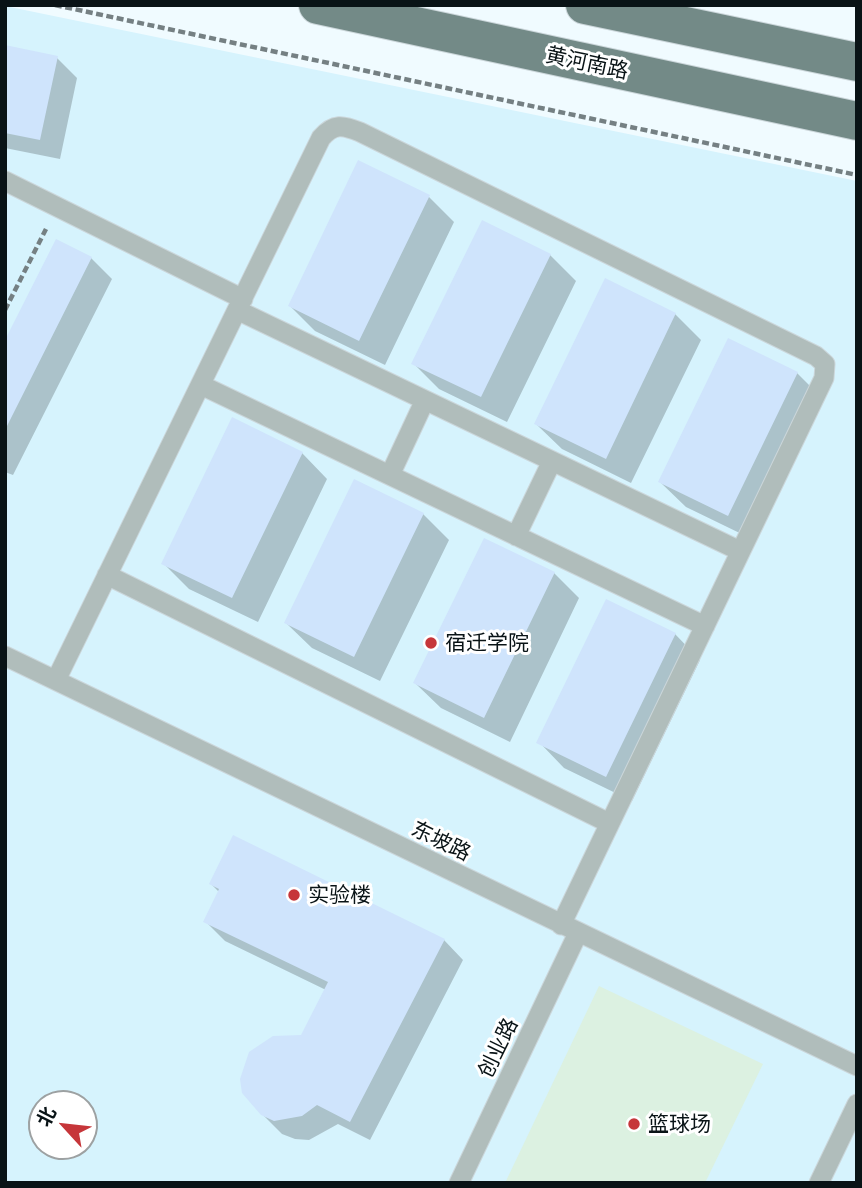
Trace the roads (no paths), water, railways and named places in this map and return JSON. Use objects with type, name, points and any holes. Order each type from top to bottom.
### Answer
[{"type":"main road","name":"黄河南路","points":[[318,5],[857,121]]},
{"type":"main road","points":[[585,5],[857,62]]},
{"type":"lane","name":"创业路","points":[[240,304],[321,138],[329,130],[343,125],[816,356],[825,364],[824,378],[609,823],[570,929],[459,1183]]},
{"type":"lane","points":[[5,181],[425,400],[740,551]]},
{"type":"lane","points":[[56,680],[240,304]]},
{"type":"lane","points":[[201,385],[705,626]]},
{"type":"lane","points":[[390,475],[425,400]]},
{"type":"lane","points":[[516,536],[552,461]]},
{"type":"lane","points":[[107,575],[609,823]]},
{"type":"lane","name":"东坡路","points":[[5,656],[857,1066]]},
{"type":"lane","points":[[820,1183],[857,1104]]},
{"type":"place","name":"宿迁学院","points":[[431,643]]},
{"type":"place","name":"实验楼","points":[[294,895]]},
{"type":"place","name":"篮球场","points":[[634,1124]]}]
